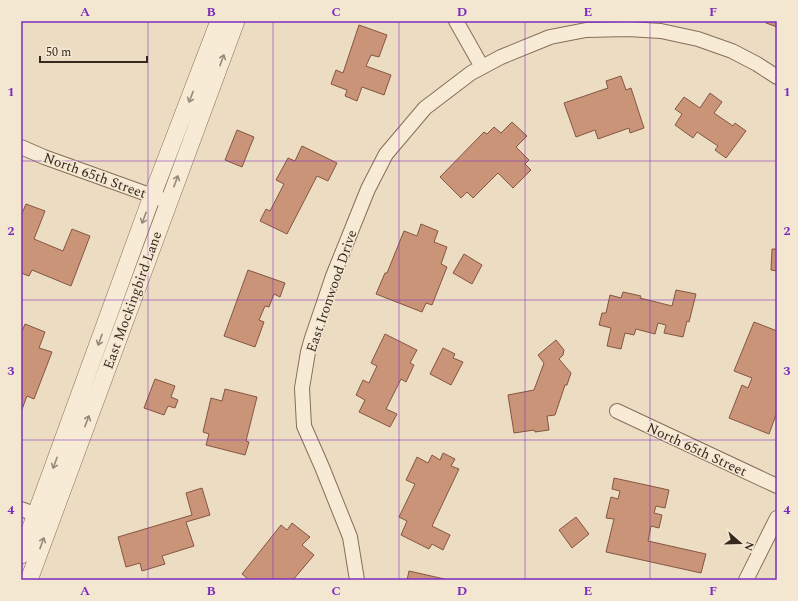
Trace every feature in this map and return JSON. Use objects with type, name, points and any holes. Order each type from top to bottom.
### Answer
[{"type":"street","name":"East Mockingbird Lane","points":[[21,555],[152,196],[219,21]]},
{"type":"street","name":"East Mockingbird Lane","points":[[29,580],[36,514],[169,202],[236,21]]},
{"type":"street","points":[[456,21],[482,66]]},
{"type":"street","name":"East Ironwood Drive","points":[[357,580],[350,537],[304,426],[302,388],[308,352],[333,276],[368,189],[386,154],[425,108],[470,73],[501,57],[550,38],[586,30],[628,29],[661,31],[698,39],[732,51],[777,77]]},
{"type":"street","name":"North 65th Street","points":[[21,147],[44,157],[169,202]]},
{"type":"street","name":"North 65th Street","points":[[617,412],[777,486]]},
{"type":"street","points":[[746,580],[777,518]]},
{"type":"building","points":[[766,21],[777,21],[777,27],[766,23]]},
{"type":"building","points":[[359,25],[387,35],[379,57],[371,55],[366,66],[391,75],[384,95],[362,87],[357,101],[345,96],[347,90],[331,84],[336,70],[343,73]]},
{"type":"building","points":[[621,76],[626,90],[631,88],[644,128],[630,133],[629,128],[598,139],[595,130],[576,137],[564,103],[608,88],[606,81]]},
{"type":"building","points":[[710,93],[722,102],[714,113],[733,126],[735,123],[746,131],[726,158],[715,150],[718,146],[697,132],[693,138],[675,125],[682,114],[675,109],[684,97],[700,108]]},
{"type":"building","points":[[512,122],[527,136],[516,147],[529,160],[525,164],[531,170],[513,188],[498,173],[473,198],[467,192],[461,198],[440,177],[484,132],[487,134],[494,127],[501,133]]},
{"type":"building","points":[[237,130],[254,137],[242,167],[225,160]]},
{"type":"building","points":[[302,146],[337,163],[328,181],[317,176],[287,234],[260,221],[266,209],[270,211],[284,184],[276,180],[288,158],[295,161]]},
{"type":"building","points":[[26,204],[45,211],[34,239],[63,251],[72,229],[90,236],[71,286],[32,270],[29,276],[21,273],[21,216]]},
{"type":"building","points":[[421,224],[438,231],[434,242],[447,247],[441,264],[447,267],[432,305],[426,303],[422,312],[376,294],[385,273],[387,273],[404,231],[417,236]]},
{"type":"building","points":[[772,249],[777,249],[777,271],[771,270]]},
{"type":"building","points":[[464,254],[482,265],[472,284],[453,273]]},
{"type":"building","points":[[248,270],[285,283],[280,297],[274,294],[269,307],[265,306],[259,320],[264,322],[255,347],[224,336]]},
{"type":"building","points":[[676,290],[696,294],[689,322],[687,321],[683,337],[664,333],[666,325],[658,323],[655,334],[636,329],[634,335],[625,333],[621,349],[607,346],[611,328],[599,325],[602,313],[606,313],[610,295],[621,298],[623,292],[672,306]]},
{"type":"building","points":[[754,322],[777,331],[777,412],[769,434],[729,418],[742,385],[748,388],[752,378],[734,371]]},
{"type":"building","points":[[25,324],[45,332],[39,348],[52,352],[34,399],[27,396],[21,412],[21,334]]},
{"type":"building","points":[[385,334],[417,350],[410,363],[414,365],[406,382],[401,379],[386,409],[397,414],[390,427],[359,412],[365,400],[356,395],[363,380],[369,383],[377,366],[371,363]]},
{"type":"building","points":[[556,340],[564,350],[563,355],[559,359],[571,373],[567,385],[565,385],[555,415],[547,416],[549,430],[535,432],[534,430],[514,433],[508,395],[534,390],[544,363],[538,355]]},
{"type":"building","points":[[443,348],[455,354],[453,358],[463,362],[451,385],[430,374]]},
{"type":"building","points":[[155,379],[175,386],[171,397],[178,400],[175,408],[168,406],[164,415],[144,408]]},
{"type":"building","points":[[225,389],[257,397],[246,441],[249,442],[245,455],[206,445],[209,434],[203,432],[211,398],[222,401]]},
{"type":"building","points":[[443,453],[455,459],[451,466],[459,469],[432,526],[450,535],[443,550],[432,544],[429,549],[401,535],[407,521],[399,517],[415,484],[406,480],[417,457],[428,463],[432,455],[440,460]]},
{"type":"building","points":[[614,478],[669,490],[665,508],[656,506],[654,513],[662,515],[659,528],[651,526],[648,541],[706,554],[701,573],[606,552],[614,519],[606,518],[611,497],[618,499],[620,491],[612,489]]},
{"type":"building","points":[[202,488],[210,515],[186,522],[194,546],[162,556],[165,564],[142,571],[140,563],[126,567],[118,537],[192,515],[186,493]]},
{"type":"building","points":[[576,517],[589,534],[572,548],[559,530]]},
{"type":"building","points":[[292,523],[310,537],[302,545],[314,555],[293,580],[245,580],[247,578],[242,574],[281,525],[287,530]]},
{"type":"building","points":[[409,571],[449,580],[407,580]]}]
